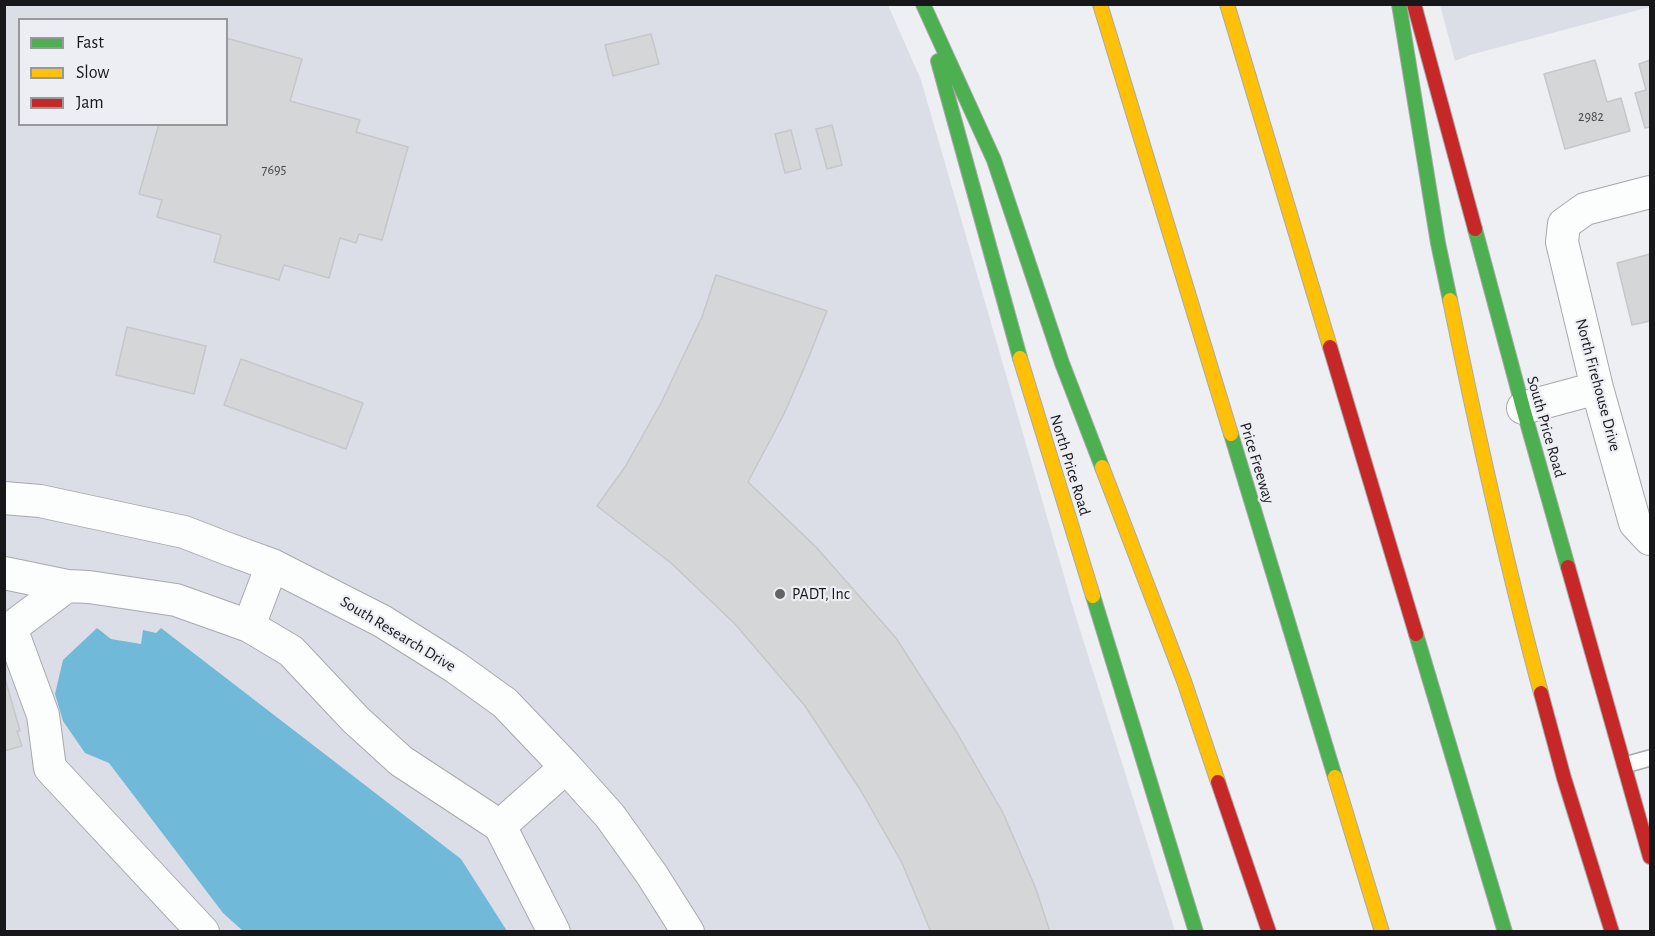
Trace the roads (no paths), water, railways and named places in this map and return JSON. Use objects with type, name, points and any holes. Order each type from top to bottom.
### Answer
[{"type":"main road","name":"North Price Road","points":[[923,4],[1026,375],[1196,932]]},
{"type":"main road","points":[[923,4],[994,160],[1062,363],[1184,681],[1269,932]]},
{"type":"main road","name":"Price Freeway","points":[[1100,4],[1382,932]]},
{"type":"main road","points":[[1227,4],[1505,932]]},
{"type":"main road","points":[[1399,4],[1438,243],[1484,464],[1518,608],[1564,778],[1612,932]]},
{"type":"main road","name":"South Price Road","points":[[1414,4],[1523,408],[1650,857]]},
{"type":"street","name":"North Firehouse Drive","points":[[1650,192],[1585,209],[1564,224],[1562,242],[1597,388],[1635,524],[1650,539]]},
{"type":"street","points":[[1523,408],[1597,388]]},
{"type":"street","name":"South Research Drive","points":[[4,498],[40,501],[184,532],[272,565],[382,621],[455,667],[505,703],[610,816],[652,874],[688,932]]},
{"type":"street","points":[[249,626],[272,565]]},
{"type":"street","points":[[4,573],[68,586],[176,600],[249,626],[291,651],[356,720],[401,761],[500,826],[554,932]]},
{"type":"street","points":[[68,586],[8,623],[43,715],[50,768],[203,932]]},
{"type":"street","points":[[500,826],[566,767]]},
{"type":"lane","points":[[1625,765],[1650,758]]},
{"type":"water","points":[[97,628],[111,639],[141,644],[143,630],[156,633],[161,628],[461,859],[507,931],[243,931],[223,913],[109,763],[85,753],[63,721],[55,694],[63,660]]},
{"type":"place","name":"PADT, Inc","points":[[780,594]]}]
